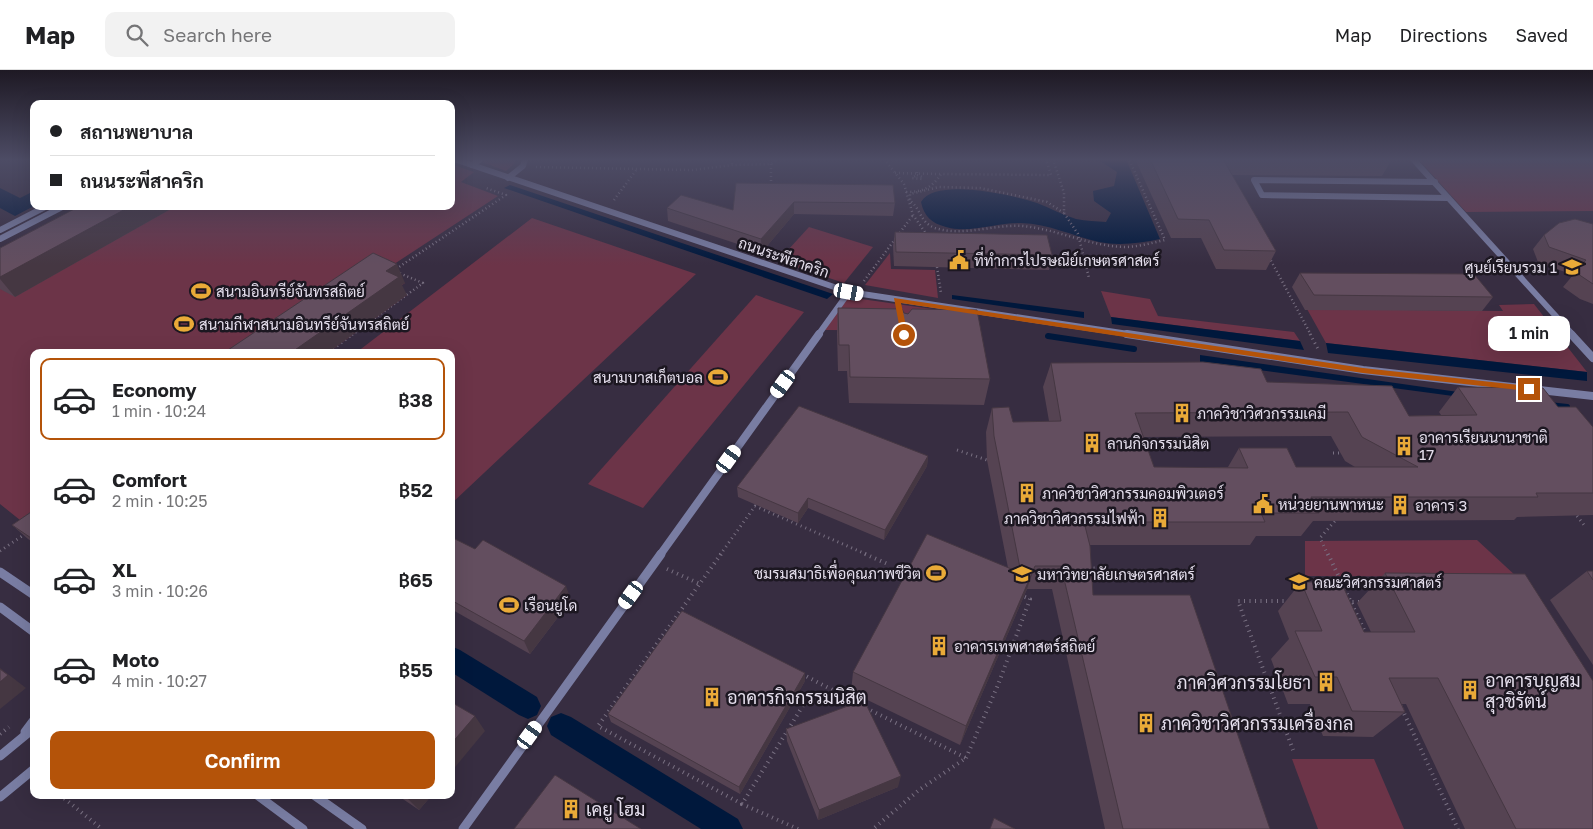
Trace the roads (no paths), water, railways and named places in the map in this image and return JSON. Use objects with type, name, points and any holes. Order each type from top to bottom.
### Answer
[{"type":"lane","name":"ถนนระพีสาคริก","points":[[557,194],[849,292],[1363,370],[1593,396]]},
{"type":"lane","points":[[1262,194],[1448,198]]},
{"type":"lane","points":[[1445,194],[1593,358]]},
{"type":"lane","points":[[1,229],[39,210]]},
{"type":"lane","points":[[0,239],[56,210]]},
{"type":"lane","points":[[463,829],[849,292]]},
{"type":"lane","points":[[897,300],[899,309]]},
{"type":"lane","points":[[0,572],[30,592]]},
{"type":"lane","points":[[0,607],[30,629]]},
{"type":"lane","points":[[17,742],[30,725]]},
{"type":"lane","points":[[0,756],[30,731]]},
{"type":"lane","points":[[0,797],[30,772]]},
{"type":"lane","points":[[262,799],[303,829]]},
{"type":"lane","points":[[320,799],[362,829]]},
{"type":"water","points":[[0,194],[13,194],[20,198],[30,194],[30,208],[15,216],[0,208]]},
{"type":"water","points":[[523,194],[538,194],[833,294],[827,299]]},
{"type":"water","points":[[931,194],[1002,194],[1037,203],[1076,219],[1106,222],[1111,213],[1094,201],[1093,194],[1141,194],[1160,239],[1130,244],[1115,244],[1089,240],[1041,226],[1021,223],[974,229],[955,229],[932,221],[926,215],[921,202]]},
{"type":"water","points":[[952,295],[1084,312],[1084,318],[952,299]]},
{"type":"water","points":[[1111,317],[1300,341],[1304,350],[1112,324]]},
{"type":"water","points":[[1326,343],[1587,372],[1587,381],[1328,353]]},
{"type":"water","points":[[1200,355],[1541,404],[1543,408],[1200,362]]},
{"type":"waterway","points":[[1048,336],[1134,349]]},
{"type":"waterway","points":[[1549,405],[1567,407]]},
{"type":"waterway","points":[[455,660],[528,706]]},
{"type":"waterway","points":[[561,726],[728,829]]},
{"type":"place","name":"ที่ทำการไปรษณีย์เกษตรศาสตร์","points":[[959,260]]},
{"type":"place","name":"ศูนย์เรียนรวม 1","points":[[1572,267]]},
{"type":"place","name":"สนามอินทรีย์จันทรสถิตย์","points":[[201,291]]},
{"type":"place","name":"สนามกีฬาสนามอินทรีย์จันทรสถิตย์","points":[[184,324]]},
{"type":"place","name":"สนามบาสเก็ตบอล","points":[[718,377]]},
{"type":"place","name":"ภาควิชาวิศวกรรมเคมี","points":[[1182,413]]},
{"type":"place","name":"ลานกิจกรรมนิสิต","points":[[1092,443]]},
{"type":"place","name":"อาคารเรียนนานาชาติ 17","points":[[1404,446]]},
{"type":"place","name":"ภาควิชาวิศวกรรมคอมพิวเตอร์","points":[[1027,493]]},
{"type":"place","name":"หน่วยยานพาหนะ","points":[[1263,504]]},
{"type":"place","name":"อาคาร 3","points":[[1400,505]]},
{"type":"place","name":"ภาควิชาวิศวกรรมไฟฟ้า","points":[[1160,518]]},
{"type":"place","name":"ชมรมสมาธิเพื่อคุณภาพชีวิต","points":[[936,573]]},
{"type":"place","name":"มหาวิทยาลัยเกษตรศาสตร์","points":[[1022,574]]},
{"type":"place","name":"คณะวิศวกรรมศาสตร์","points":[[1299,582]]},
{"type":"place","name":"เรือนยูโด","points":[[509,605]]},
{"type":"place","name":"อาคารเทพศาสตร์สถิตย์","points":[[939,646]]},
{"type":"place","name":"ภาควิศวกรรมโยธา","points":[[1326,682]]},
{"type":"place","name":"อาคารบุญสม สุวชิรัตน์","points":[[1470,690]]},
{"type":"place","name":"อาคารกิจกรรมนิสิต","points":[[712,697]]},
{"type":"place","name":"ภาควิชาวิศวกรรมเครื่องกล","points":[[1146,723]]},
{"type":"place","name":"เคยู โฮม","points":[[571,809]]}]
